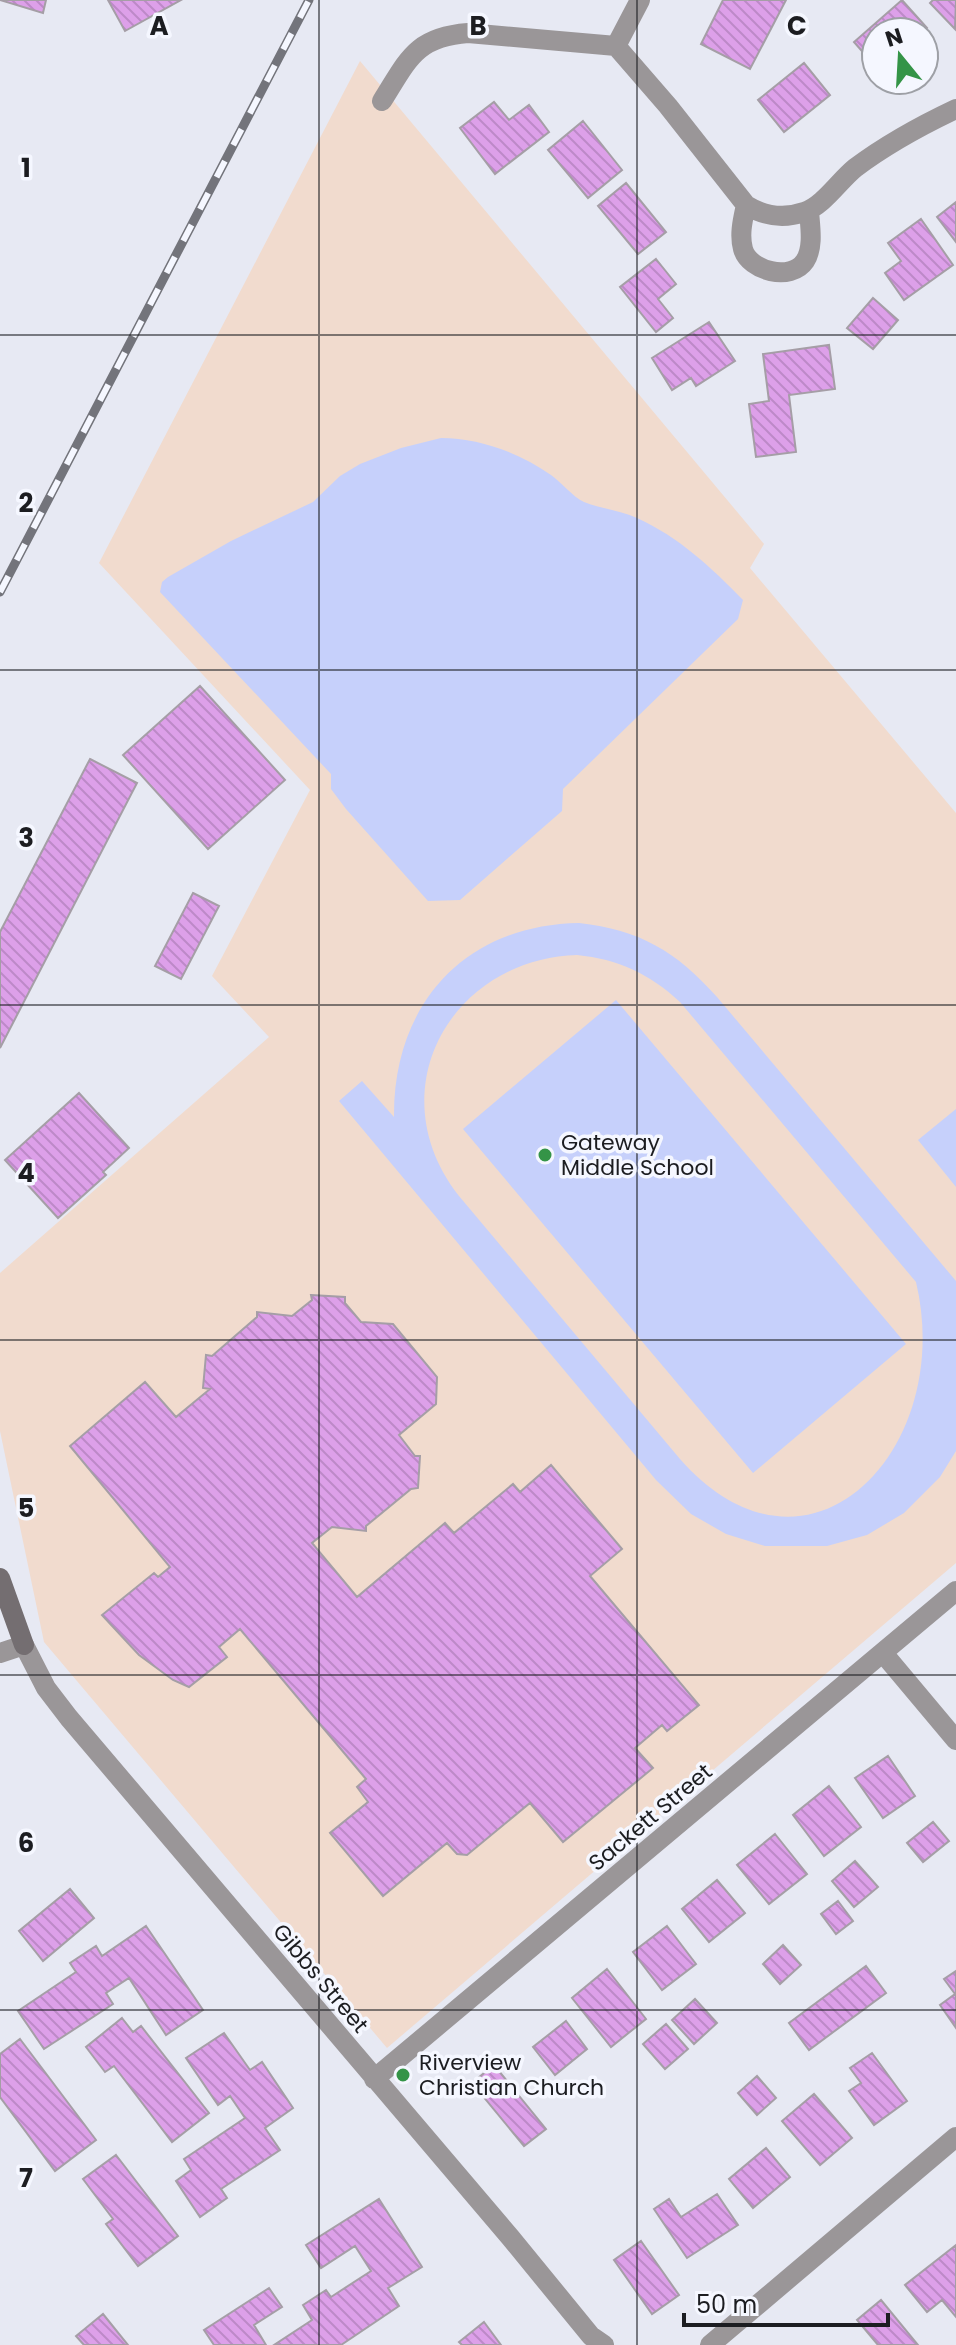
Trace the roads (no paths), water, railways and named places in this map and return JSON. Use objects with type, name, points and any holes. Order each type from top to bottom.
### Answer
[{"type":"street","points":[[616,46],[640,0]]},
{"type":"street","points":[[382,101],[419,47],[451,34],[616,46],[746,205],[756,211],[789,216],[809,211],[868,160],[907,133],[956,109]]},
{"type":"street","points":[[746,205],[741,232],[743,252],[755,265],[770,272],[791,271],[805,261],[810,241],[809,211]]},
{"type":"street","points":[[0,1578],[24,1645],[0,1653]]},
{"type":"street","name":"Sackett Street","points":[[374,2079],[956,1591]]},
{"type":"street","name":"Gibbs Street","points":[[24,1645],[46,1688],[69,1718],[596,2342]]},
{"type":"street","points":[[883,1653],[956,1740]]},
{"type":"street","points":[[710,2345],[956,2137]]},
{"type":"railway","points":[[0,592],[309,0]]},
{"type":"place","name":"Gateway Middle School","points":[[545,1155]]},
{"type":"place","name":"Riverview Christian Church","points":[[403,2075]]}]
